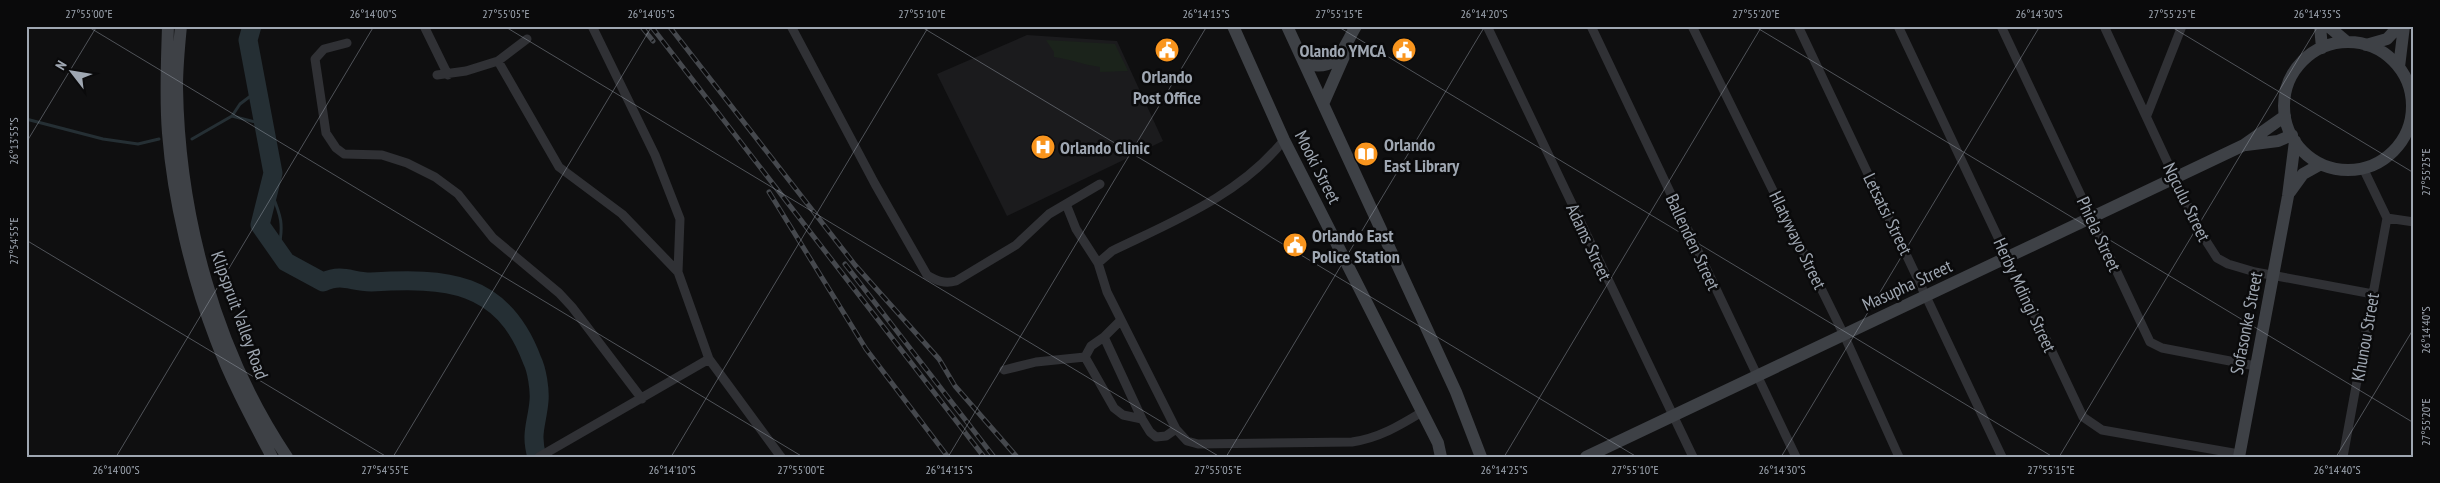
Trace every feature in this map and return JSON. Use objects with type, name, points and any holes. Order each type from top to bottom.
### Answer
[{"type":"main road","name":"Klipspruit Valley Road","points":[[168,26],[166,85],[168,134],[192,266],[216,339],[242,400],[272,457]]},
{"type":"main road","name":"Klipspruit Valley Road","points":[[180,26],[177,86],[181,153],[198,252],[216,310],[232,352],[251,394],[287,457]]},
{"type":"main road","name":"Mooki Street","points":[[1233,26],[1284,140],[1438,443],[1441,457]]},
{"type":"main road","name":"Mooki Street","points":[[1287,26],[1456,392],[1481,457]]},
{"type":"main road","points":[[1306,64],[1319,67],[1326,66],[1337,57],[1356,26]]},
{"type":"main road","points":[[2320,26],[2322,48]]},
{"type":"main road","points":[[2328,26],[2346,42]]},
{"type":"main road","points":[[2366,45],[2387,38],[2399,26]]},
{"type":"main road","points":[[2399,67],[2404,26]]},
{"type":"main road","points":[[1323,104],[1344,54],[1348,39]]},
{"type":"main road","name":"Sofasonke Street","points":[[2346,42],[2366,45],[2384,54],[2399,67],[2412,92],[2412,122],[2393,152],[2379,162],[2363,168],[2348,170],[2321,164],[2305,153],[2293,138],[2285,116],[2286,95],[2292,76],[2305,59],[2322,48],[2346,42]]},
{"type":"main road","name":"Masupha Street","points":[[1590,456],[2244,146],[2285,116]]},
{"type":"main road","name":"Masupha Street","points":[[2244,146],[2293,138]]},
{"type":"main road","name":"Sofasonke Street","points":[[2239,455],[2288,196],[2293,138]]},
{"type":"main road","name":"Sofasonke Street","points":[[2288,196],[2303,174],[2321,164]]},
{"type":"street","points":[[424,26],[448,75]]},
{"type":"street","points":[[592,26],[655,155],[680,219],[678,272],[710,359],[781,457]]},
{"type":"street","points":[[791,26],[875,184],[927,275],[939,282],[956,281],[1016,245],[1049,214],[1100,184]]},
{"type":"street","name":"Adams Street","points":[[1487,26],[1692,457]]},
{"type":"street","name":"Ballenden Street","points":[[1591,26],[1796,457]]},
{"type":"street","name":"Hlatywayo Street","points":[[1692,26],[1844,334],[1899,457]]},
{"type":"street","name":"Letsatsi Street","points":[[1798,26],[1927,295],[2002,457]]},
{"type":"street","name":"Herby Mdingi Street","points":[[1898,26],[2080,412],[2087,421],[2102,430],[2239,455]]},
{"type":"street","name":"Phiela Street","points":[[2001,26],[2150,342],[2162,348],[2256,366]]},
{"type":"street","name":"Ngculu Street","points":[[2104,26],[2199,230],[2217,258],[2228,264],[2273,276],[2373,294]]},
{"type":"street","points":[[2147,115],[2182,26]]},
{"type":"street","points":[[436,76],[448,75],[498,62],[527,39]]},
{"type":"street","points":[[347,43],[324,49],[315,60],[326,133],[330,141],[344,154],[382,155],[408,163],[434,177],[458,194],[493,238],[559,293],[572,307],[642,398]]},
{"type":"street","points":[[498,62],[559,166],[622,214],[678,272]]},
{"type":"street","points":[[1098,263],[1112,251],[1223,196],[1246,180],[1272,156],[1284,140]]},
{"type":"street","points":[[1272,156],[1292,156]]},
{"type":"street","points":[[2363,168],[2387,218],[2414,222]]},
{"type":"street","points":[[1066,204],[1076,229],[1098,263],[1107,292],[1176,429],[1187,441],[1198,444],[1352,442],[1382,436],[1422,412]]},
{"type":"street","name":"Khunou Street","points":[[2343,457],[2387,218]]},
{"type":"street","points":[[1085,357],[1091,346],[1104,337],[1121,320]]},
{"type":"street","points":[[1104,337],[1142,420],[1150,432],[1156,437],[1166,436],[1176,429]]},
{"type":"street","points":[[1004,370],[1036,362],[1085,357]]},
{"type":"street","points":[[1085,357],[1114,408],[1123,415],[1142,420]]},
{"type":"street","points":[[539,457],[710,359]]},
{"type":"shaded area","points":[[1027,35],[1117,41],[1163,141],[1007,216],[937,74]]},
{"type":"shaded area","points":[[1046,40],[1115,44],[1128,71],[1100,72],[1100,67],[1054,57],[1054,52]]},
{"type":"waterway","points":[[252,26],[248,40],[273,173],[260,225],[286,262],[323,282],[336,278],[364,282],[424,281],[447,284],[468,290],[488,299],[505,314],[520,334],[535,369],[539,396],[534,435],[537,457]]},
{"type":"waterway","points":[[192,139],[232,116],[240,104],[257,91]]},
{"type":"waterway","points":[[232,116],[263,124]]},
{"type":"waterway","points":[[26,119],[103,139],[138,144],[159,139]]},
{"type":"waterway","points":[[269,187],[276,204],[281,225],[278,251]]},
{"type":"railway","points":[[641,26],[653,41]]},
{"type":"railway","points":[[651,26],[984,457]]},
{"type":"railway","points":[[669,26],[855,265],[939,359],[955,386],[1017,457]]},
{"type":"railway","points":[[769,192],[866,349],[948,457]]},
{"type":"railway","points":[[845,264],[994,457]]},
{"type":"place","name":"Orlando Post Office","points":[[1167,50]]},
{"type":"place","name":"Olando YMCA","points":[[1404,50]]},
{"type":"place","name":"Orlando Clinic","points":[[1043,147]]},
{"type":"place","name":"Orlando East Library","points":[[1366,154]]},
{"type":"place","name":"Orlando East Police Station","points":[[1295,245]]}]
